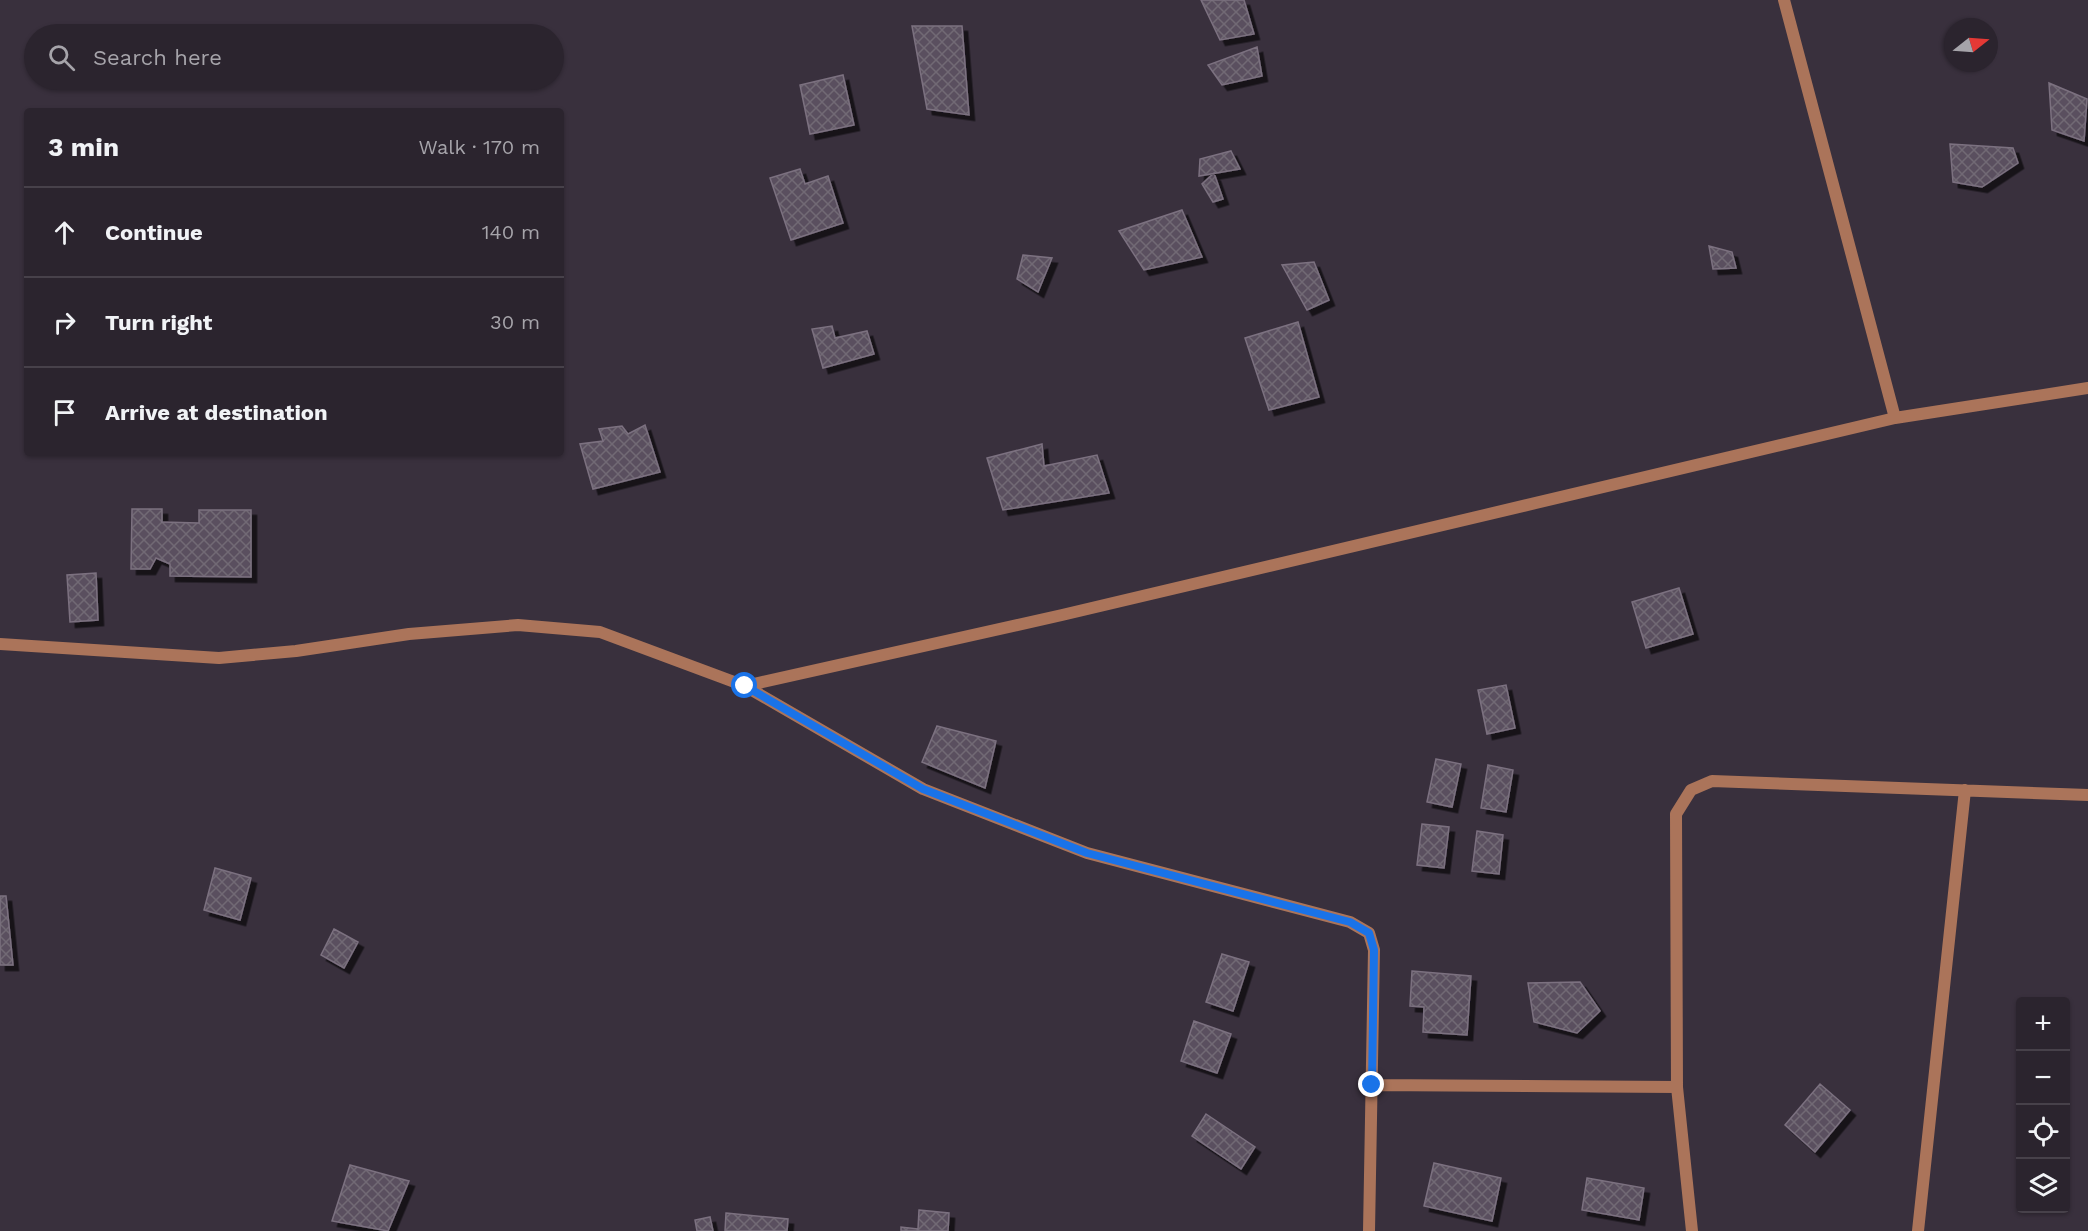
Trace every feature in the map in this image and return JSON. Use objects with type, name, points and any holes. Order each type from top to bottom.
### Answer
[{"type":"street","points":[[1784,0],[1895,418]]},
{"type":"street","points":[[745,686],[1062,615],[1895,418],[2088,388]]},
{"type":"street","points":[[0,644],[219,658],[296,651],[409,634],[518,625],[600,632],[745,686],[934,794],[1087,853],[1350,922],[1369,933],[1374,950],[1370,1231]]},
{"type":"street","points":[[1692,1231],[1677,1087],[1676,814],[1691,790],[1712,781],[2088,795]]},
{"type":"street","points":[[1918,1231],[1965,790]]},
{"type":"street","points":[[1372,1085],[1677,1087]]},
{"type":"building","points":[[1201,0],[1244,0],[1254,34],[1220,40]]},
{"type":"building","points":[[912,26],[962,26],[969,115],[927,109]]},
{"type":"building","points":[[1257,47],[1262,76],[1222,85],[1208,65]]},
{"type":"building","points":[[843,75],[854,125],[810,134],[800,85]]},
{"type":"building","points":[[2049,83],[2087,99],[2084,141],[2052,130]]},
{"type":"building","points":[[1950,144],[2013,148],[2018,163],[1982,187],[1953,182]]},
{"type":"building","points":[[1231,151],[1240,169],[1199,176],[1200,159]]},
{"type":"building","points":[[800,169],[805,184],[828,176],[843,223],[791,240],[770,178]]},
{"type":"building","points":[[1214,173],[1223,199],[1213,202],[1202,184]]},
{"type":"building","points":[[1182,210],[1202,257],[1144,270],[1119,231]]},
{"type":"building","points":[[1709,246],[1732,252],[1736,268],[1713,269]]},
{"type":"building","points":[[1023,255],[1052,258],[1038,292],[1017,279]]},
{"type":"building","points":[[1314,262],[1329,300],[1307,310],[1282,265]]},
{"type":"building","points":[[1298,322],[1319,397],[1269,410],[1245,338]]},
{"type":"building","points":[[832,326],[835,338],[867,331],[874,354],[823,368],[812,329]]},
{"type":"building","points":[[645,425],[660,472],[593,489],[580,444],[603,441],[599,429],[622,426],[628,434]]},
{"type":"building","points":[[1042,444],[1044,466],[1097,455],[1109,493],[1003,510],[987,458]]},
{"type":"building","points":[[132,509],[162,509],[162,522],[199,523],[199,510],[251,510],[251,577],[170,576],[170,564],[156,558],[150,569],[131,569]]},
{"type":"building","points":[[96,573],[98,620],[70,622],[67,575]]},
{"type":"building","points":[[1679,588],[1693,634],[1646,648],[1632,602]]},
{"type":"building","points":[[1506,685],[1515,728],[1487,734],[1478,690]]},
{"type":"building","points":[[937,726],[996,741],[985,788],[922,762]]},
{"type":"building","points":[[1436,759],[1461,764],[1452,807],[1427,802]]},
{"type":"building","points":[[1488,765],[1513,770],[1506,812],[1481,808]]},
{"type":"building","points":[[1422,824],[1449,827],[1444,868],[1417,865]]},
{"type":"building","points":[[1477,831],[1503,835],[1499,874],[1472,871]]},
{"type":"building","points":[[215,868],[251,878],[240,920],[204,910]]},
{"type":"building","points":[[0,896],[6,896],[13,965],[0,965]]},
{"type":"building","points":[[334,929],[358,942],[344,968],[321,955]]},
{"type":"building","points":[[1222,954],[1249,962],[1233,1011],[1206,1002]]},
{"type":"building","points":[[1412,971],[1471,976],[1467,1035],[1423,1032],[1424,1007],[1410,1006]]},
{"type":"building","points":[[1580,982],[1600,1011],[1577,1033],[1534,1022],[1528,983]]},
{"type":"building","points":[[1194,1021],[1231,1034],[1217,1073],[1181,1061]]},
{"type":"building","points":[[1820,1084],[1850,1110],[1815,1152],[1785,1125]]},
{"type":"building","points":[[1206,1114],[1255,1147],[1241,1169],[1192,1136]]},
{"type":"building","points":[[1434,1163],[1501,1178],[1492,1221],[1424,1206]]},
{"type":"building","points":[[350,1165],[409,1181],[388,1231],[332,1221]]},
{"type":"building","points":[[1587,1178],[1644,1188],[1639,1220],[1582,1210]]},
{"type":"building","points":[[919,1210],[949,1213],[948,1231],[901,1231],[901,1227],[918,1229]]},
{"type":"building","points":[[726,1213],[788,1219],[787,1231],[725,1231]]},
{"type":"building","points":[[710,1217],[713,1231],[697,1231],[695,1220]]},
{"type":"route","points":[[745,686],[923,789],[1087,853],[1350,922],[1369,933],[1374,950],[1372,1085]]}]
